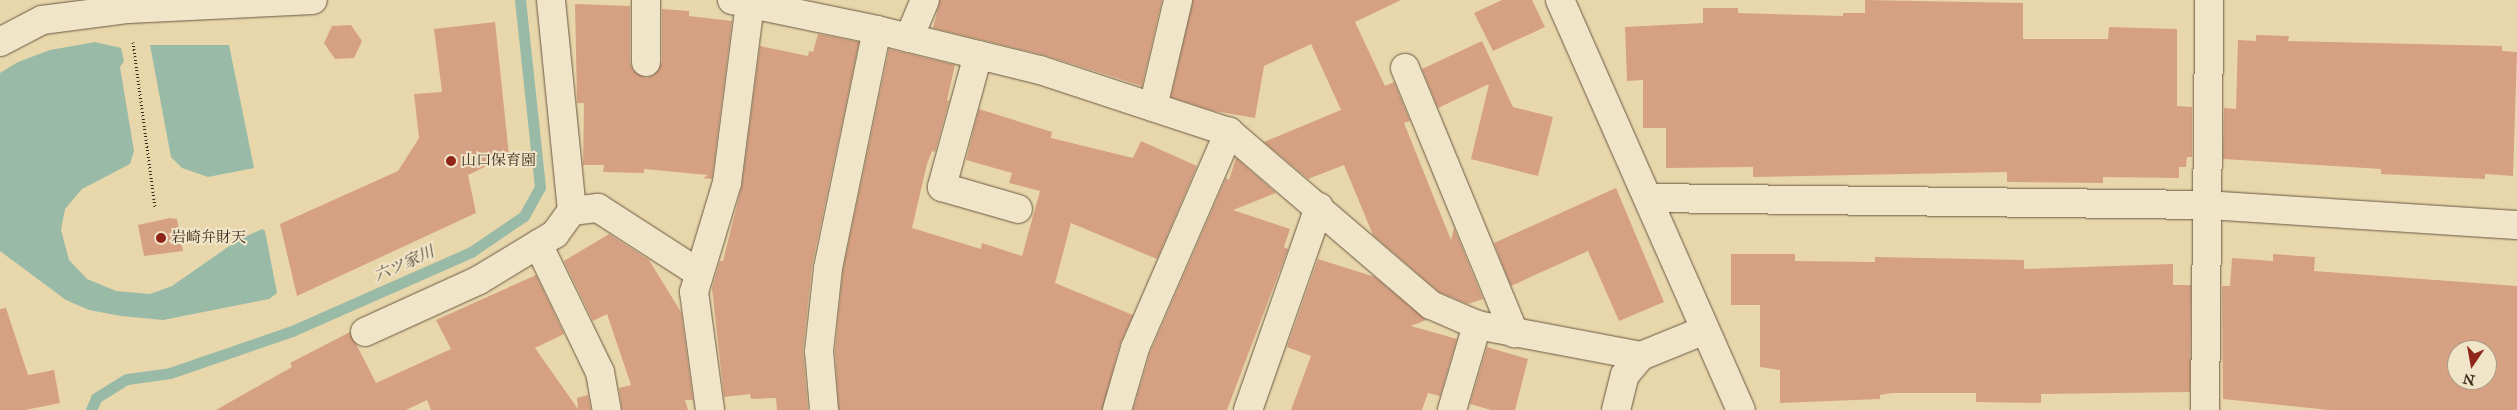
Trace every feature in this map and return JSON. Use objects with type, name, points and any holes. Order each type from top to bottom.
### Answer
[{"type":"street","points":[[0,42],[42,20],[115,7],[313,0]]},
{"type":"street","points":[[365,332],[480,280],[555,234],[572,212],[551,0]]},
{"type":"street","points":[[646,0],[646,62]]},
{"type":"street","points":[[909,38],[925,0]]},
{"type":"street","points":[[1153,107],[1178,0]]},
{"type":"street","points":[[1560,0],[1741,410]]},
{"type":"street","points":[[2205,410],[2208,0]]},
{"type":"street","points":[[710,410],[694,292],[728,183],[741,2],[877,30],[1040,70],[1229,132],[1319,207],[1431,305],[1478,325],[1641,356]]},
{"type":"street","points":[[824,410],[819,351],[828,268],[877,30]]},
{"type":"street","points":[[978,55],[942,187],[1018,208]]},
{"type":"street","points":[[1405,68],[1514,333]]},
{"type":"street","points":[[1117,410],[1134,348],[1229,132]]},
{"type":"street","points":[[1648,198],[2207,205],[2517,225]]},
{"type":"street","points":[[1248,410],[1319,207]]},
{"type":"street","points":[[572,212],[598,208],[699,274]]},
{"type":"street","points":[[538,244],[600,372],[607,410]]},
{"type":"street","points":[[1452,410],[1478,325]]},
{"type":"street","points":[[1616,410],[1625,375],[1641,356],[1705,330]]},
{"type":"path","points":[[115,7],[155,207]]},
{"type":"shaded area","points":[[95,42],[121,48],[124,61],[120,67],[134,151],[130,164],[82,189],[65,209],[61,230],[69,260],[87,279],[116,291],[150,294],[172,286],[238,240],[262,229],[265,231],[277,293],[269,299],[163,320],[121,316],[89,310],[66,300],[0,251],[0,73],[18,62],[50,50]]},
{"type":"shaded area","points":[[150,45],[229,45],[254,168],[208,177],[182,168],[171,157]]},
{"type":"building","points":[[940,0],[1162,0],[1142,86],[1044,55],[933,28]]},
{"type":"building","points":[[1193,0],[1401,0],[1355,22],[1385,86],[1394,82],[1410,121],[1404,123],[1451,240],[1454,228],[1483,299],[1468,304],[1439,292],[1373,235],[1344,165],[1308,179],[1264,142],[1341,110],[1311,44],[1264,66],[1255,118],[1214,111],[1171,97]]},
{"type":"building","points":[[1502,0],[1532,0],[1545,27],[1493,51],[1474,13]]},
{"type":"building","points":[[1865,0],[2023,3],[2023,39],[2108,39],[2109,27],[2177,29],[2177,106],[2192,107],[2192,157],[2187,157],[2186,167],[2179,167],[2179,178],[2103,177],[2103,183],[2007,182],[2007,172],[1753,177],[1753,167],[1666,168],[1666,128],[1643,128],[1643,80],[1627,81],[1625,27],[1703,23],[1703,8],[1738,8],[1738,13],[1843,16],[1843,13],[1865,13]]},
{"type":"building","points":[[575,4],[630,6],[630,62],[633,70],[646,78],[654,75],[662,62],[662,9],[689,11],[689,16],[732,21],[712,179],[703,178],[708,175],[644,169],[644,173],[603,172],[604,165],[583,165],[584,103],[577,103]]},
{"type":"building","points":[[495,22],[509,155],[468,175],[476,213],[297,296],[280,224],[398,171],[419,138],[414,94],[442,92],[434,29]]},
{"type":"building","points":[[351,25],[362,41],[354,58],[335,59],[324,43],[332,26]]},
{"type":"building","points":[[818,34],[859,42],[812,266],[803,350],[808,410],[777,410],[776,398],[751,399],[750,394],[724,397],[712,288],[720,261],[723,261],[742,185],[760,46],[808,56],[809,51],[813,52]]},
{"type":"building","points":[[2256,35],[2289,36],[2288,41],[2502,46],[2502,51],[2517,52],[2513,176],[2485,174],[2485,179],[2381,174],[2381,169],[2223,159],[2224,108],[2236,109],[2238,40],[2256,41]]},
{"type":"building","points":[[1482,41],[1513,107],[1553,117],[1538,176],[1471,159],[1489,84],[1438,108],[1422,69]]},
{"type":"building","points":[[889,49],[955,65],[947,100],[949,101],[935,152],[932,151],[927,164],[912,228],[981,249],[982,243],[1022,256],[1040,191],[1009,183],[1012,173],[966,160],[979,109],[1052,132],[1051,138],[1133,158],[1141,141],[1197,166],[1157,259],[1071,223],[1055,283],[1133,315],[1120,344],[1102,410],[839,410],[835,351],[843,270]]},
{"type":"building","points":[[1236,158],[1276,193],[1233,210],[1290,229],[1284,247],[1288,249],[1227,410],[1133,410],[1150,353],[1226,178],[1229,180]]},
{"type":"building","points":[[1616,188],[1664,302],[1619,321],[1588,251],[1511,286],[1494,243]]},
{"type":"building","name":"岩崎弁財天","points":[[170,218],[177,219],[183,251],[144,256],[138,225]]},
{"type":"building","points":[[609,234],[649,260],[681,312],[693,400],[685,400],[688,410],[622,410],[619,388],[631,385],[607,314],[593,321],[564,261]]},
{"type":"building","points":[[1731,254],[1795,254],[1795,261],[1875,262],[1875,257],[2024,260],[2024,269],[2173,264],[2173,285],[2191,285],[2190,392],[2041,394],[2041,403],[1976,402],[1976,393],[1891,393],[1880,395],[1880,399],[1780,403],[1780,370],[1760,367],[1760,305],[1731,305]]},
{"type":"building","points":[[2273,254],[2315,257],[2314,271],[2517,286],[2517,410],[2329,410],[2223,399],[2222,286],[2230,286],[2232,258],[2273,261]]},
{"type":"building","points":[[1318,259],[1375,277],[1426,320],[1411,326],[1457,339],[1440,396],[1428,393],[1422,410],[1291,410],[1311,356],[1287,347]]},
{"type":"building","points":[[536,275],[564,334],[535,348],[578,409],[577,398],[588,395],[591,410],[431,410],[427,400],[406,410],[216,410],[292,367],[290,363],[350,332],[376,383],[451,349],[436,320]]},
{"type":"building","points":[[6,308],[28,375],[54,370],[60,403],[25,410],[0,410],[0,309]]},
{"type":"building","points":[[1487,347],[1528,359],[1515,410],[1491,410],[1470,404]]},
{"type":"waterway","name":"六ツ家川","points":[[91,410],[96,398],[127,379],[170,373],[292,331],[471,252],[524,216],[540,187],[520,0]]},
{"type":"place","name":"山口保育園","points":[[451,161]]},
{"type":"place","name":"岩崎弁財天","points":[[161,238]]}]
